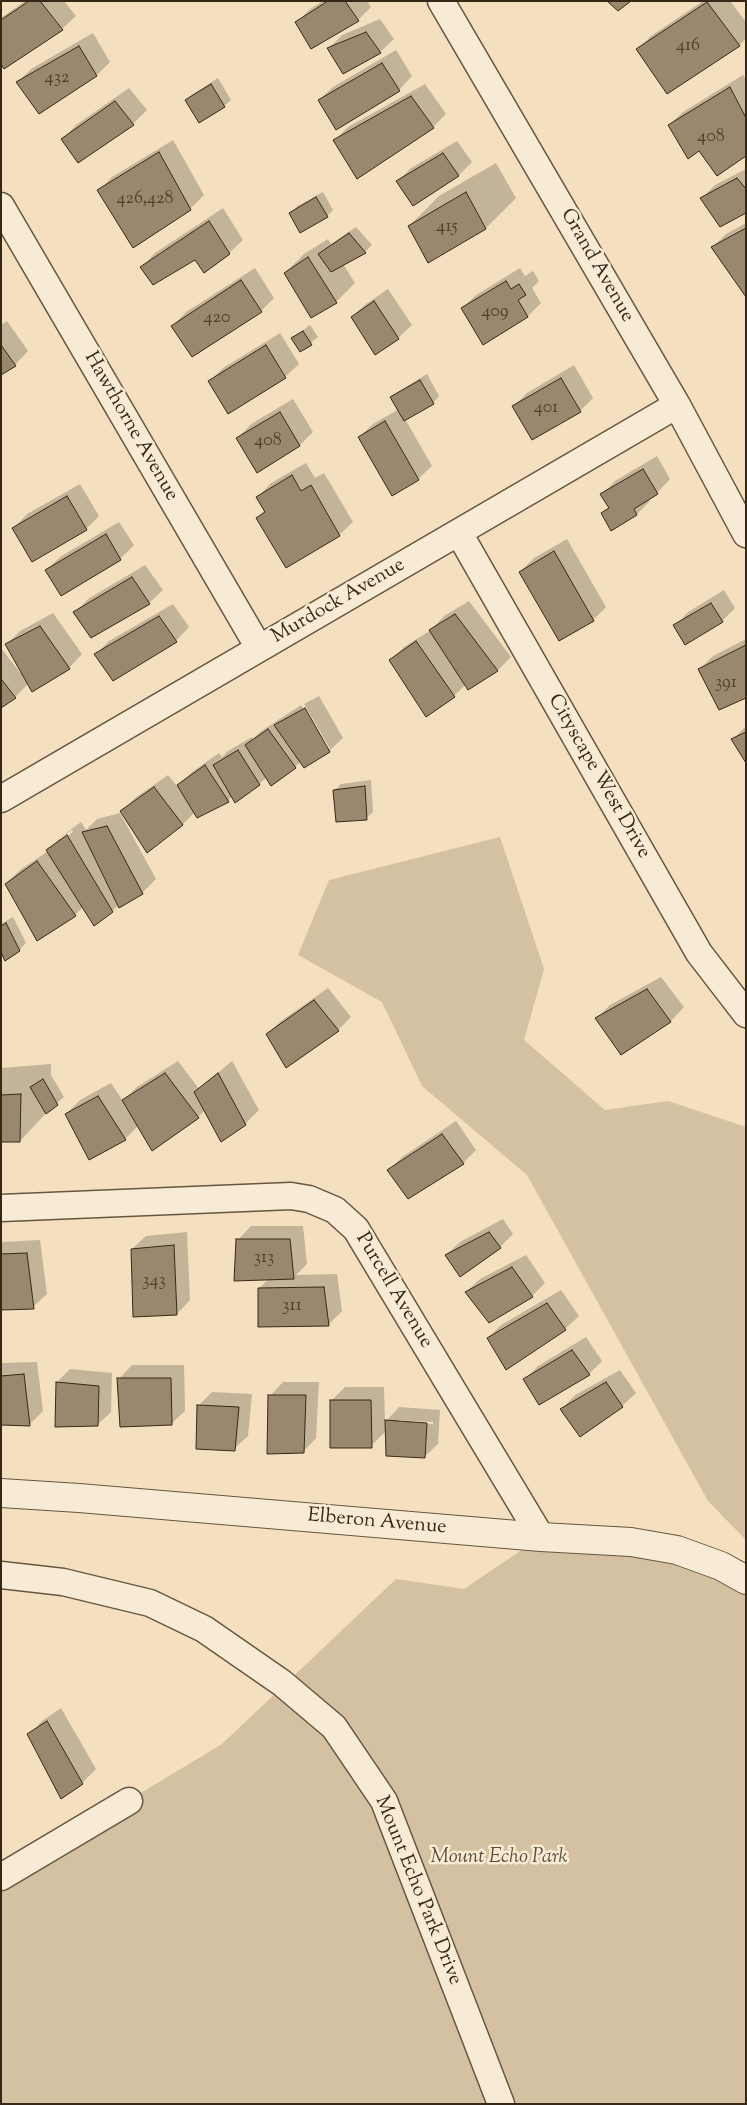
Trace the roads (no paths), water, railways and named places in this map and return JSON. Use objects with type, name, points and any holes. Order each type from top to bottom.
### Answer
[{"type":"street","name":"Grand Avenue","points":[[441,1],[677,406],[746,534]]},
{"type":"street","name":"Hawthorne Avenue","points":[[1,206],[258,648]]},
{"type":"street","name":"Murdock Avenue","points":[[1,799],[677,406]]},
{"type":"street","name":"Cityscape West Drive","points":[[459,534],[699,953],[746,1014]]},
{"type":"street","name":"Purcell Avenue","points":[[1,1208],[290,1196],[309,1199],[335,1210],[356,1229],[542,1537]]},
{"type":"street","name":"Elberon Avenue","points":[[1,1493],[542,1537],[631,1542],[677,1550],[721,1566],[746,1580]]},
{"type":"street","name":"Mount Echo Park Drive","points":[[1,1575],[63,1582],[150,1603],[204,1629],[282,1684],[334,1727],[384,1801],[501,2104]]},
{"type":"street","points":[[1,1877],[129,1801]]},
{"type":"park label","name":"Mount Echo Park","points":[[499,1859]]}]
